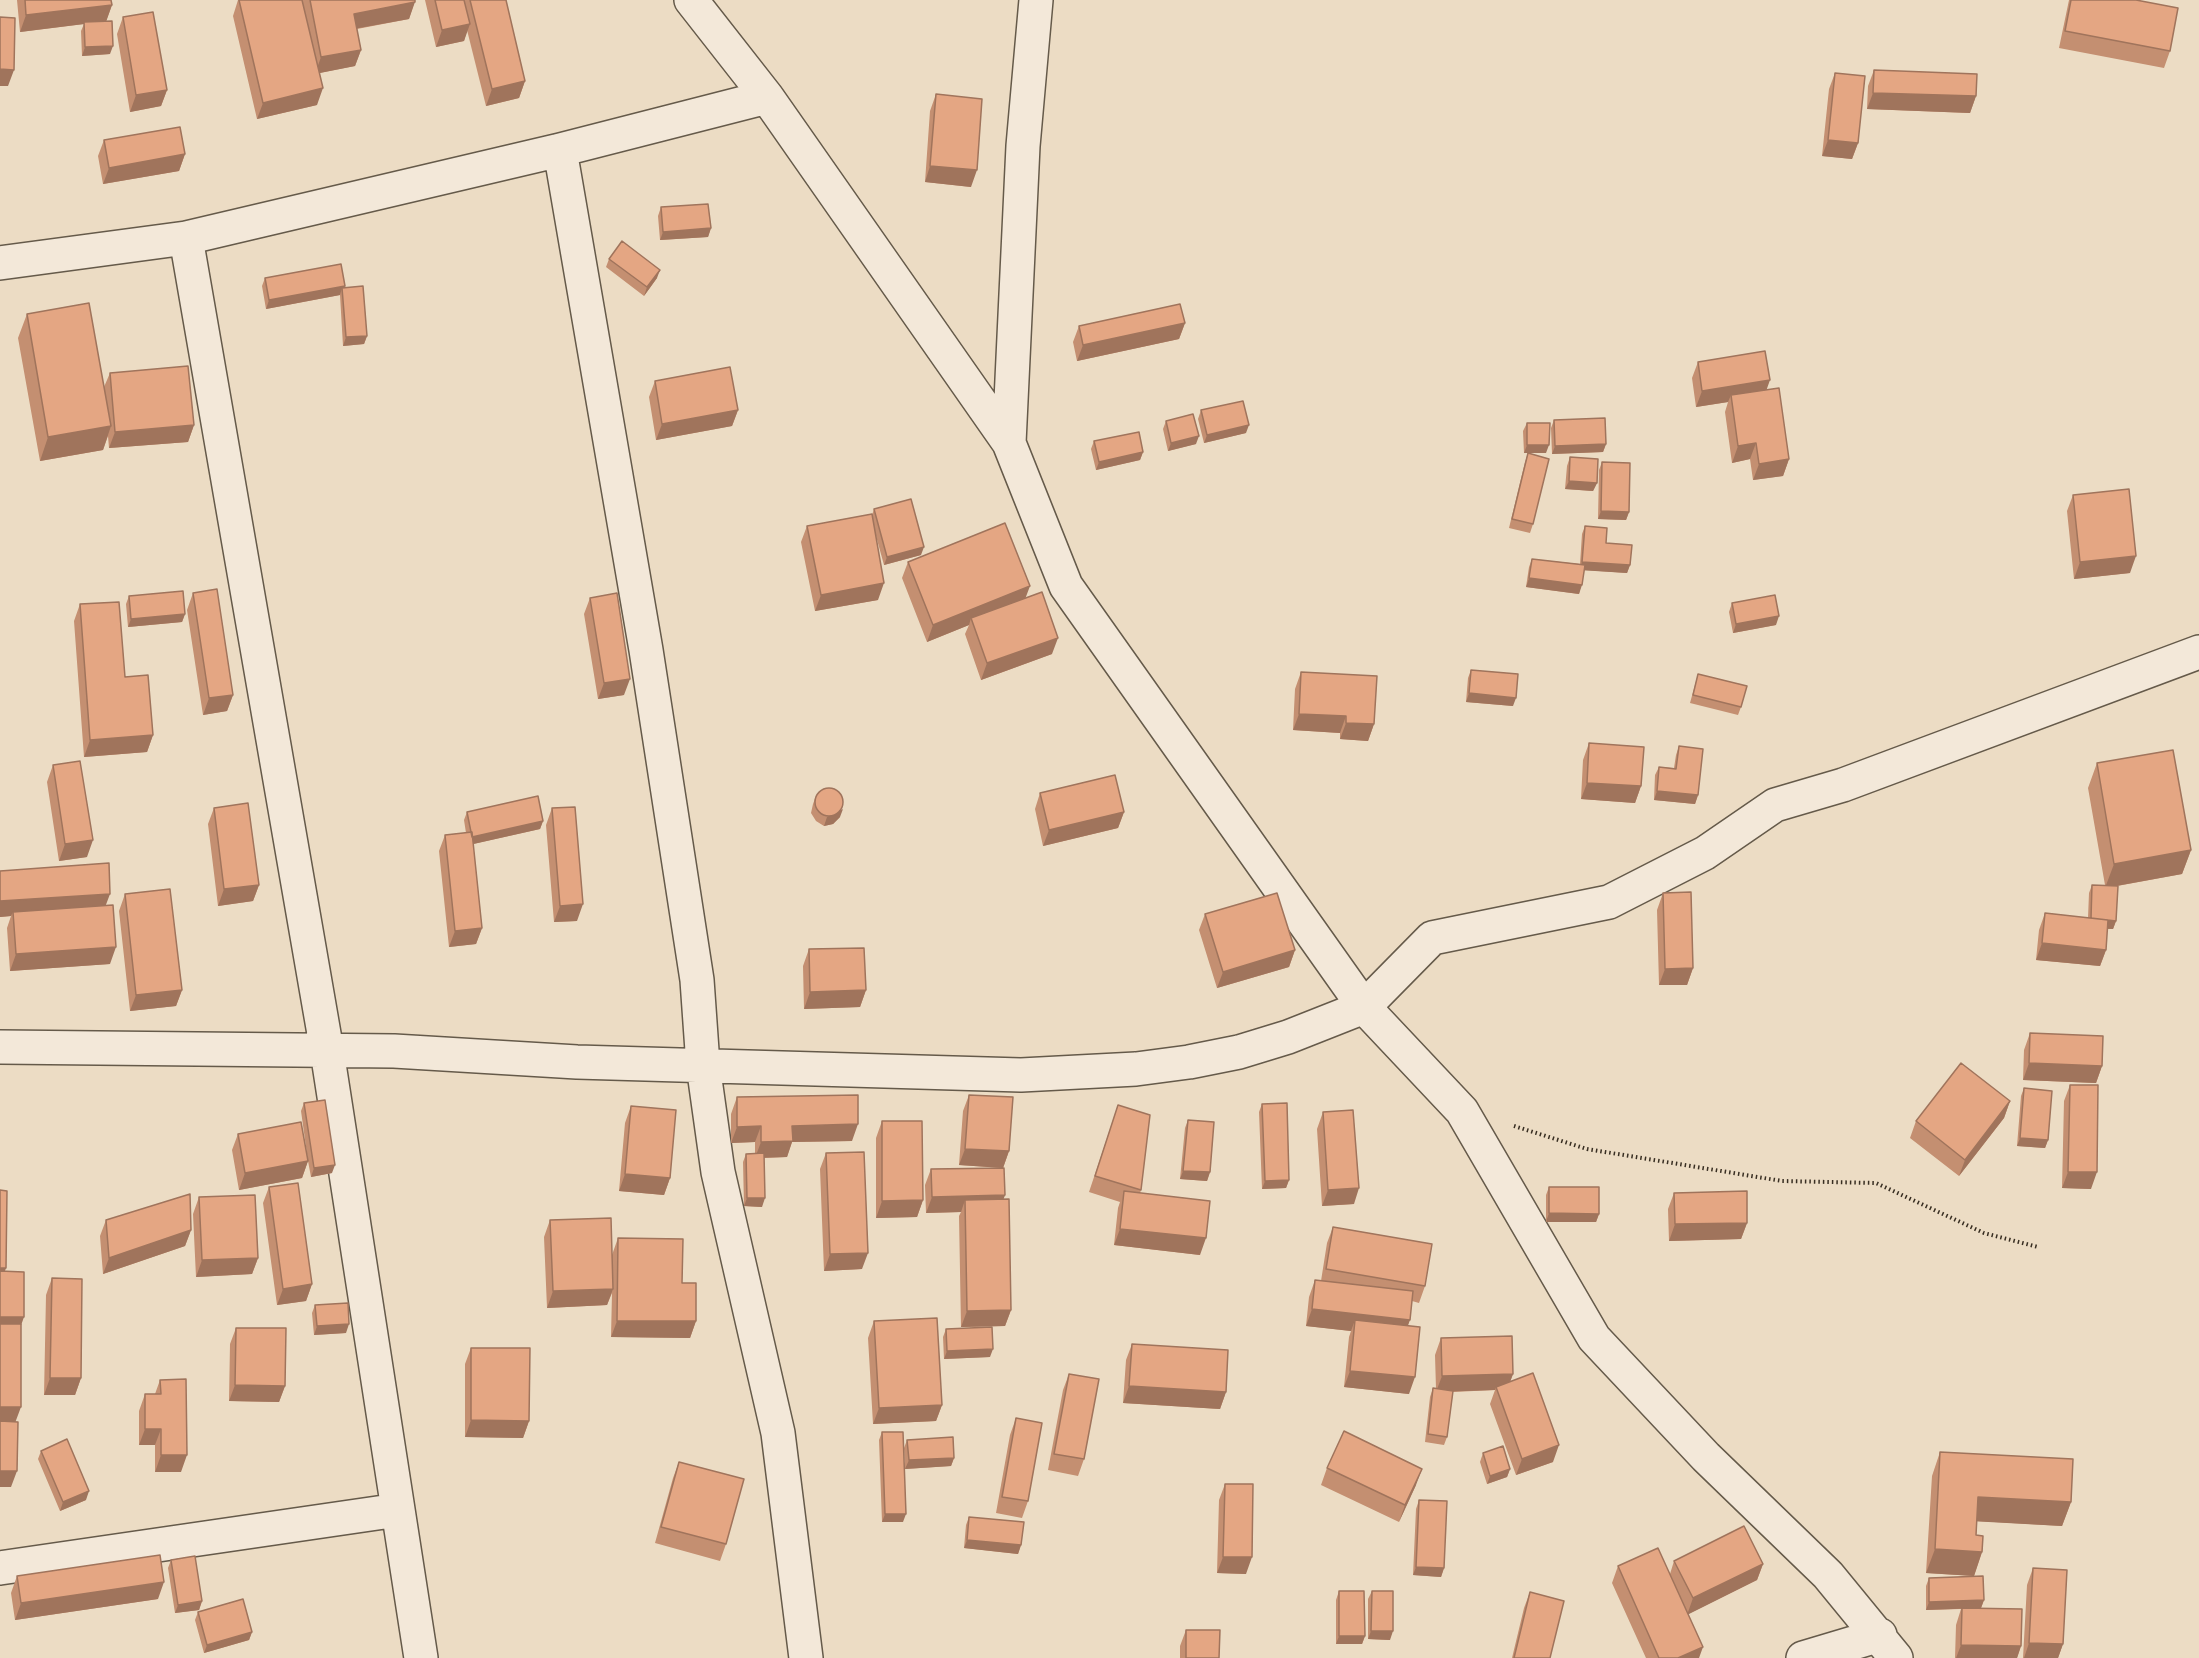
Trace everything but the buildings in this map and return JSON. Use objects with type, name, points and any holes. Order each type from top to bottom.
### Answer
[{"type":"street","points":[[691,0],[767,97],[1009,443],[1066,586],[1364,1006],[1462,1111],[1594,1338],[1706,1457],[1828,1575],[1888,1646]]},
{"type":"street","points":[[1009,443],[1023,146],[1036,0]]},
{"type":"street","points":[[0,263],[186,238],[560,150],[767,97]]},
{"type":"street","points":[[560,150],[648,661],[697,980],[703,1065],[718,1172],[778,1433],[806,1658]]},
{"type":"street","points":[[186,238],[327,1051],[421,1658]]},
{"type":"street","points":[[0,1047],[327,1051],[1021,1075],[1136,1070],[1239,1052],[1288,1037],[1364,1006],[1432,938],[1609,902],[1705,853],[1774,805],[1843,785],[2199,652]]},
{"type":"street","points":[[0,1568],[398,1510]]},
{"type":"street","points":[[1803,1658],[1888,1646]]},
{"type":"path","points":[[1462,1111],[1587,1149],[1782,1181],[1876,1183],[1984,1233],[2038,1247]]}]
